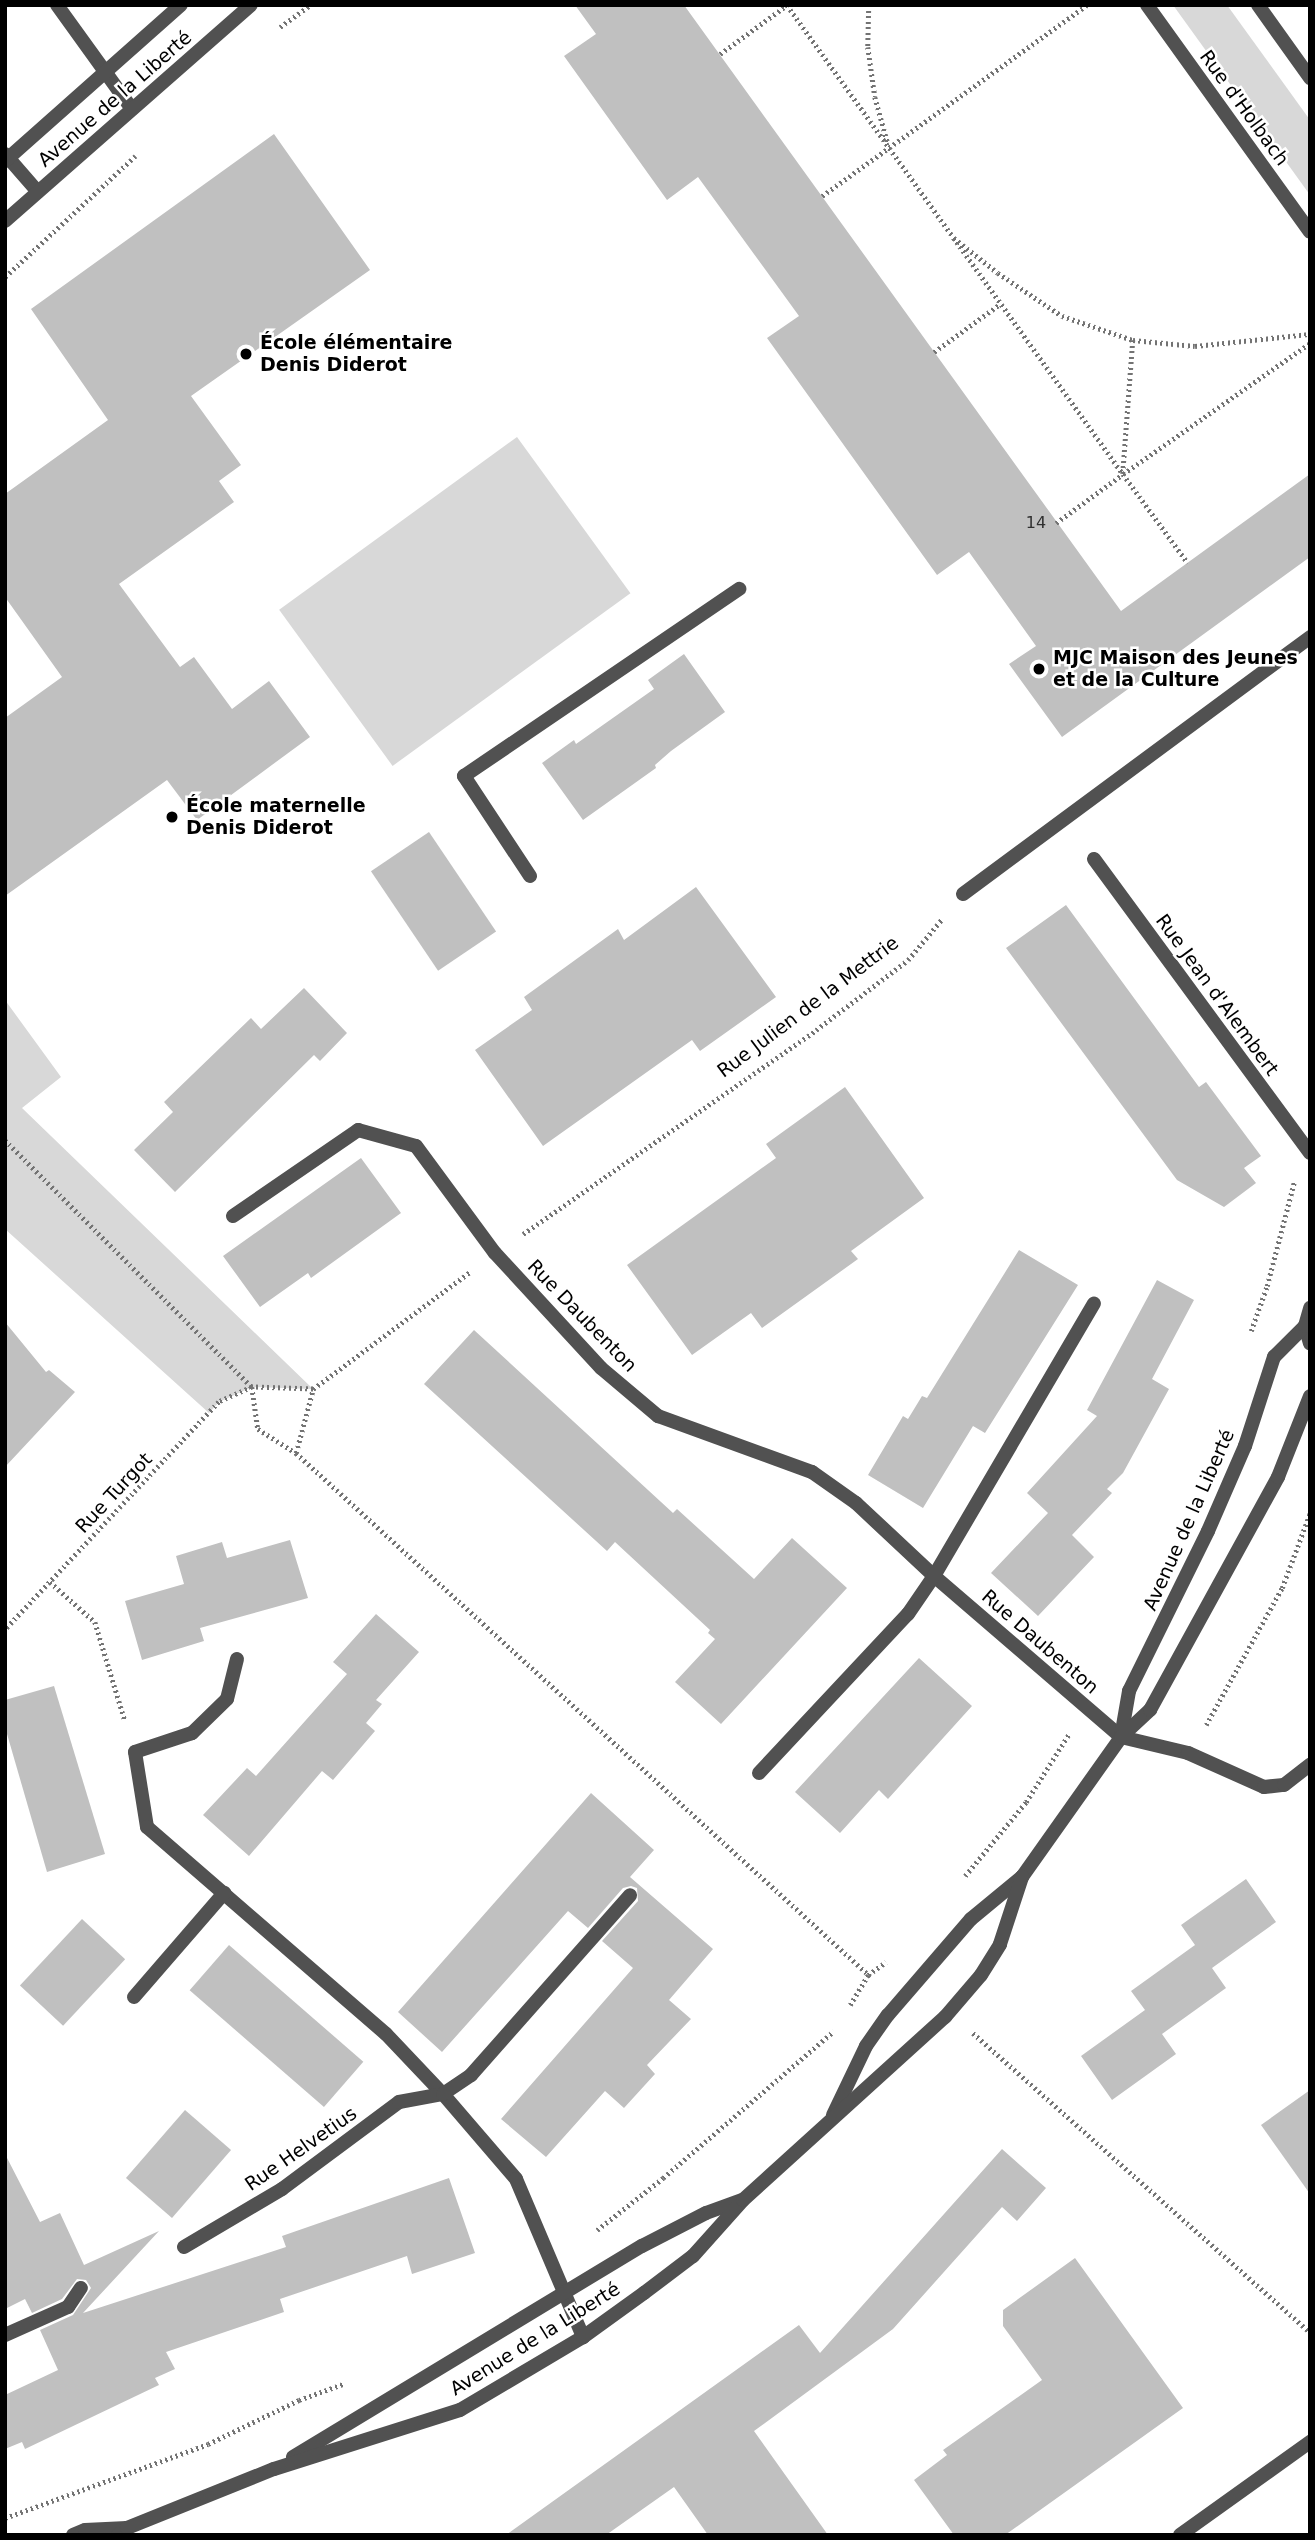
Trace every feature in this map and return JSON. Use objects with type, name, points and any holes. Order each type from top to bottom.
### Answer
[{"type":"street","points":[[57,5],[132,109]]},
{"type":"street","name":"Avenue de la Liberté","points":[[6,158],[181,5]]},
{"type":"street","name":"Avenue de la Liberté","points":[[5,221],[251,5]]},
{"type":"street","name":"Rue d'Holbach","points":[[1147,5],[1310,232]]},
{"type":"street","points":[[1258,5],[1310,78]]},
{"type":"street","points":[[6,158],[38,192]]},
{"type":"street","points":[[530,876],[464,776],[739,589]]},
{"type":"street","points":[[963,894],[1310,637]]},
{"type":"street","name":"Rue Jean d'Alembert","points":[[1094,859],[1306,1149]]},
{"type":"street","name":"Rue Daubenton","points":[[233,1216],[358,1130],[416,1146],[495,1253],[601,1368],[658,1416],[812,1472],[856,1503],[934,1576],[1121,1737]]},
{"type":"street","points":[[759,1773],[908,1614],[934,1576],[1094,1303]]},
{"type":"street","name":"Avenue de la Liberté","points":[[1121,1737],[1129,1691],[1208,1531],[1245,1446],[1274,1357],[1307,1326],[1310,1308]]},
{"type":"street","points":[[1307,1326],[1310,1343]]},
{"type":"street","name":"Avenue de la Liberté","points":[[830,2123],[866,2046],[971,1919],[1022,1877],[1121,1737],[1150,1710],[1279,1478],[1305,1426],[1310,1396]]},
{"type":"street","points":[[237,1659],[227,1699],[192,1733],[135,1752],[146,1827],[386,2034],[443,2094],[516,2179],[583,2337]]},
{"type":"street","points":[[1121,1737],[1188,1753],[1264,1787],[1284,1786],[1310,1765]]},
{"type":"street","name":"Avenue de la Liberté","points":[[73,2535],[85,2530],[122,2531],[274,2469],[460,2410],[583,2337],[693,2256],[743,2200],[945,2017],[981,1975],[1000,1944],[1022,1877]]},
{"type":"street","points":[[134,1997],[224,1894]]},
{"type":"street","name":"Rue Helvetius","points":[[184,2247],[282,2189],[399,2102],[443,2094],[471,2075],[630,1895]]},
{"type":"street","name":"Avenue de la Liberté","points":[[274,2469],[642,2246],[706,2213],[743,2200]]},
{"type":"street","points":[[5,2335],[68,2307],[80,2288]]},
{"type":"street","points":[[1180,2535],[1310,2442]]},
{"type":"path","points":[[720,54],[787,5],[948,233],[1188,563]]},
{"type":"path","points":[[869,5],[868,47],[875,97],[889,148]]},
{"type":"path","points":[[822,197],[1087,5]]},
{"type":"path","points":[[948,233],[998,273],[1062,316],[1133,340],[1195,346],[1310,334]]},
{"type":"path","points":[[934,352],[1000,304]]},
{"type":"path","points":[[1123,474],[1133,340]]},
{"type":"path","points":[[1056,523],[1310,343]]},
{"type":"path","name":"Rue Julien de la Mettrie","points":[[313,1389],[495,1253],[816,1030],[898,967],[963,894]]},
{"type":"path","points":[[5,1140],[252,1387],[258,1430],[296,1453],[868,1975],[916,1983]]},
{"type":"path","points":[[1249,1336],[1267,1286],[1306,1149]]},
{"type":"path","points":[[252,1387],[313,1389],[296,1453]]},
{"type":"path","name":"Rue Turgot","points":[[5,1630],[219,1402],[252,1387]]},
{"type":"path","points":[[1188,1753],[1230,1686],[1282,1588],[1310,1513]]},
{"type":"path","points":[[50,1582],[95,1622],[135,1752]]},
{"type":"path","points":[[960,1883],[1026,1802],[1086,1706]]},
{"type":"path","points":[[847,2009],[868,1975],[889,1959]]},
{"type":"path","points":[[945,2017],[967,2027],[1310,2332]]},
{"type":"path","points":[[553,2268],[834,2032],[841,2020]]},
{"type":"path","points":[[5,2518],[208,2444],[299,2400],[351,2381]]},
{"type":"shaded area","points":[[1173,5],[1227,5],[1310,120],[1310,195]]},
{"type":"shaded area","points":[[517,437],[630,593],[393,766],[279,610]]},
{"type":"shaded area","points":[[5,1000],[61,1077],[22,1108],[313,1389],[252,1387],[219,1402],[209,1413],[5,1229]]},
{"type":"building","points":[[575,5],[684,5],[1121,611],[1310,474],[1310,557],[1062,737],[1009,664],[1036,646],[969,552],[937,575],[767,338],[799,316],[698,177],[667,200],[564,56],[596,34]]},
{"type":"building","points":[[274,134],[370,270],[191,396],[241,465],[219,481],[234,502],[119,584],[180,667],[194,657],[232,709],[269,681],[310,737],[197,820],[167,780],[5,896],[5,718],[62,677],[5,597],[5,494],[108,420],[31,309]]},
{"type":"building","points":[[684,654],[725,712],[671,751],[655,765],[656,768],[583,820],[542,763],[574,740],[576,744],[654,689],[648,680]]},
{"type":"building","points":[[429,832],[496,931],[438,971],[371,871]]},
{"type":"building","points":[[696,887],[776,997],[700,1051],[692,1040],[543,1146],[475,1050],[532,1010],[524,997],[618,929],[624,940]]},
{"type":"building","points":[[1066,905],[1199,1087],[1206,1082],[1261,1156],[1244,1168],[1256,1183],[1224,1207],[1177,1180],[1006,948]]},
{"type":"building","points":[[304,988],[347,1033],[320,1061],[314,1055],[175,1192],[134,1150],[173,1112],[164,1102],[251,1018],[261,1029]]},
{"type":"building","points":[[845,1087],[924,1198],[851,1251],[858,1259],[762,1328],[751,1313],[692,1355],[627,1265],[776,1158],[766,1144]]},
{"type":"building","points":[[361,1158],[401,1213],[311,1278],[308,1273],[260,1307],[223,1256]]},
{"type":"building","points":[[1019,1250],[1078,1285],[985,1433],[973,1426],[923,1508],[868,1475],[903,1416],[908,1419],[922,1396],[927,1398]]},
{"type":"building","points":[[1157,1280],[1194,1300],[1152,1379],[1169,1389],[1123,1473],[1107,1489],[1112,1493],[1072,1535],[1094,1557],[1038,1616],[991,1573],[1048,1513],[1027,1493],[1097,1416],[1087,1410]]},
{"type":"building","points":[[5,1322],[46,1372],[49,1370],[75,1392],[5,1467]]},
{"type":"building","points":[[474,1330],[673,1513],[677,1509],[754,1579],[792,1538],[847,1588],[721,1724],[675,1682],[715,1639],[708,1633],[710,1630],[615,1542],[607,1551],[424,1384]]},
{"type":"building","points":[[290,1540],[308,1598],[200,1628],[204,1641],[142,1660],[125,1601],[184,1584],[176,1556],[222,1542],[227,1558]]},
{"type":"building","points":[[376,1614],[419,1652],[376,1700],[382,1704],[366,1723],[375,1731],[333,1780],[322,1771],[249,1856],[203,1815],[247,1768],[256,1776],[347,1674],[333,1662]]},
{"type":"building","points":[[919,1658],[972,1706],[888,1799],[879,1790],[840,1833],[795,1792]]},
{"type":"building","points":[[54,1686],[105,1854],[47,1872],[5,1727],[5,1700]]},
{"type":"building","points":[[591,1793],[654,1850],[630,1877],[713,1949],[669,2000],[691,2019],[647,2065],[655,2074],[624,2108],[605,2091],[546,2157],[501,2119],[633,1968],[602,1941],[638,1901],[637,1888],[623,1888],[588,1928],[568,1911],[442,2052],[398,2012]]},
{"type":"building","points":[[1246,1879],[1276,1922],[1212,1968],[1226,1988],[1162,2034],[1176,2054],[1112,2100],[1081,2056],[1145,2010],[1131,1991],[1195,1945],[1181,1925]]},
{"type":"building","points":[[82,1919],[125,1959],[63,2026],[20,1986]]},
{"type":"building","points":[[229,1945],[363,2062],[324,2107],[190,1990]]},
{"type":"building","points":[[1310,2090],[1310,2194],[1261,2125]]},
{"type":"building","points":[[185,2110],[231,2150],[172,2218],[126,2178]]},
{"type":"building","points":[[1002,2149],[1046,2188],[1017,2221],[1002,2207],[893,2329],[754,2431],[828,2535],[708,2535],[674,2487],[606,2535],[506,2535],[799,2325],[820,2353]]},
{"type":"building","points":[[5,2154],[40,2222],[60,2213],[84,2265],[159,2231],[83,2313],[286,2247],[282,2236],[449,2178],[475,2253],[412,2274],[407,2256],[280,2299],[284,2312],[166,2352],[175,2369],[155,2378],[159,2385],[25,2449],[22,2442],[5,2449],[5,2395],[58,2370],[40,2330],[73,2315],[91,2288],[86,2280],[77,2279],[62,2299],[32,2313],[25,2299],[5,2309]]},
{"type":"building","points":[[1075,2258],[1183,2408],[1005,2535],[954,2535],[914,2480],[947,2455],[943,2450],[1042,2380],[1003,2326],[1003,2310]]},
{"type":"place","name":"École élémentaire Denis Diderot","points":[[246,354]]},
{"type":"place","name":"MJC Maison des Jeunes et de la Culture","points":[[1039,669]]},
{"type":"place","name":"École maternelle Denis Diderot","points":[[172,817]]}]
